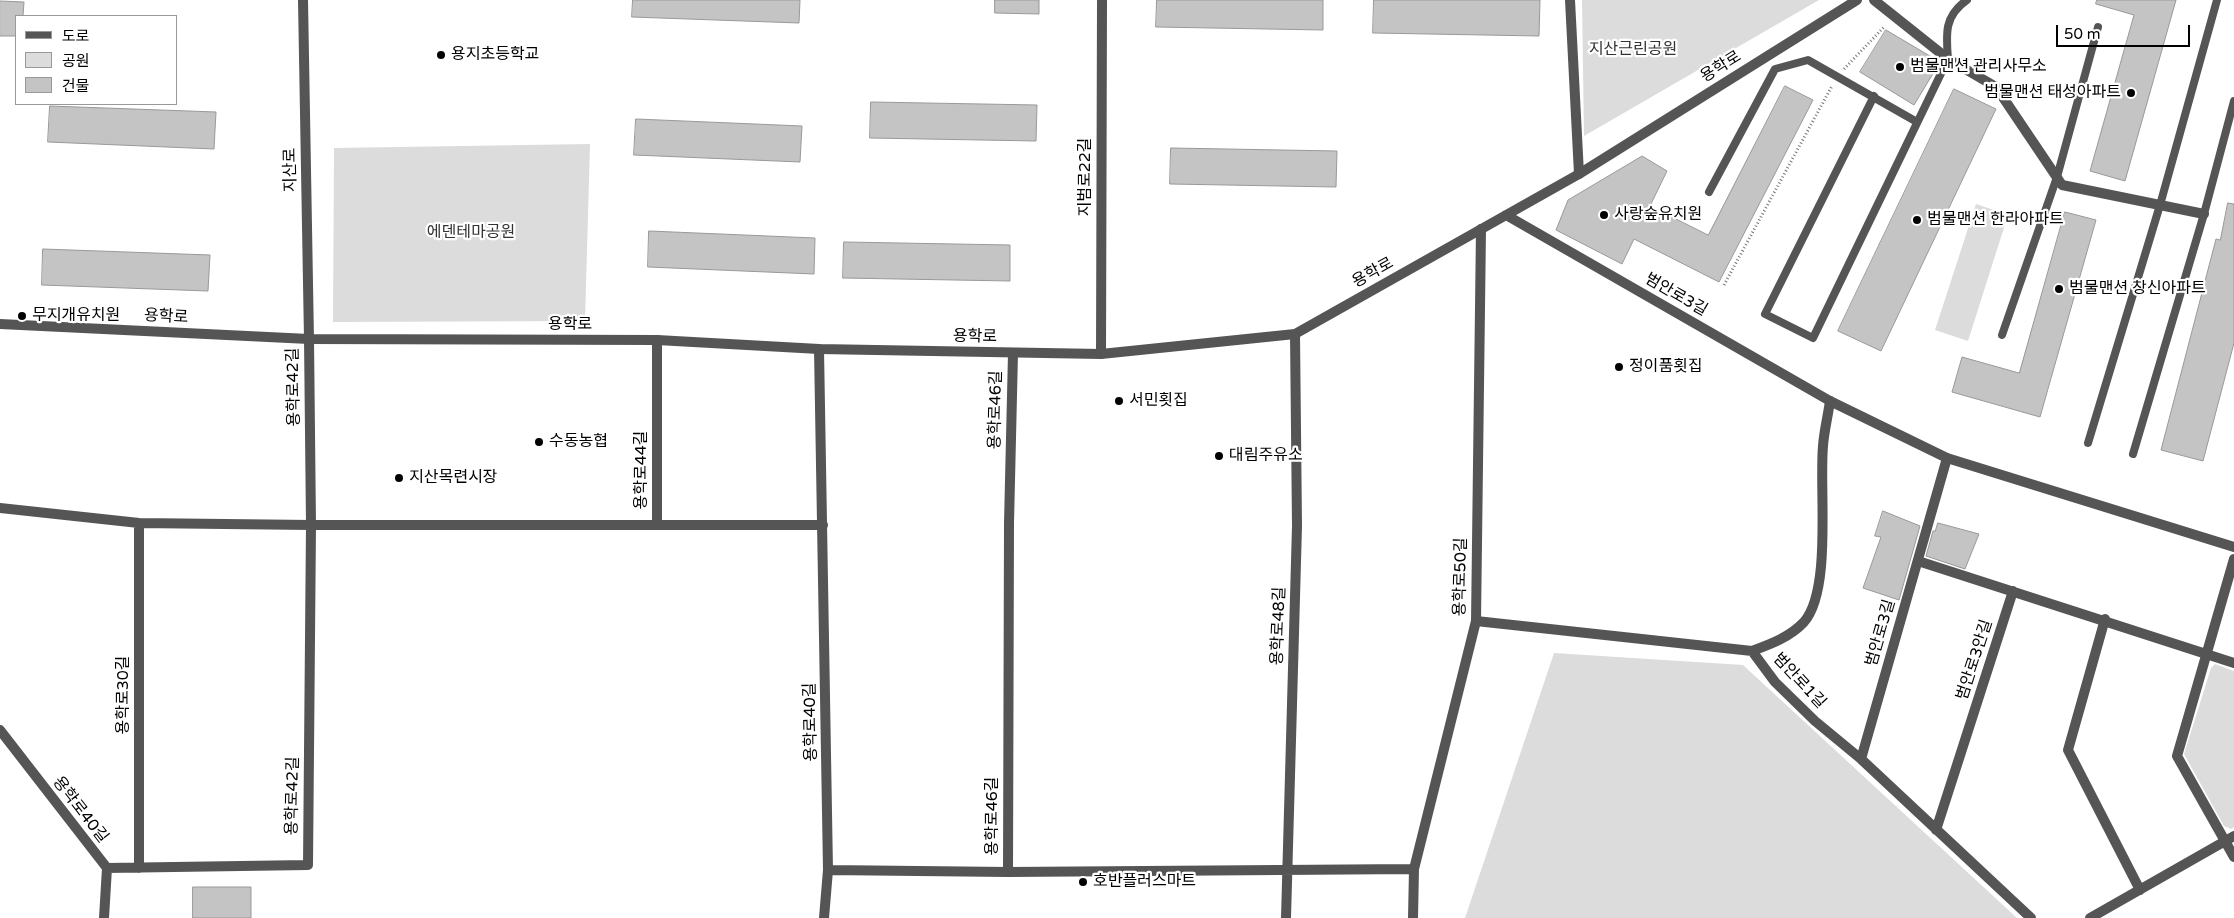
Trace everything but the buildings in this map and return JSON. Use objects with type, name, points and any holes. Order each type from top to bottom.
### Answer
[{"type":"street","name":"지산로","points":[[303,0],[309,339]]},
{"type":"street","name":"지범로22길","points":[[1101,354],[1102,0]]},
{"type":"street","points":[[1570,0],[1579,174]]},
{"type":"street","name":"용학로","points":[[0,324],[309,339],[657,340],[819,349],[1101,354],[1294,334],[1579,174],[1857,0]]},
{"type":"street","points":[[1874,0],[1948,59],[1996,87],[2062,185],[2204,214]]},
{"type":"street","name":"범안로3길","points":[[1506,215],[1830,401],[1947,458],[2234,548]]},
{"type":"street","name":"용학로50길","points":[[1413,918],[1414,869],[1476,621],[1480,229]]},
{"type":"street","name":"용학로48길","points":[[1286,918],[1297,526],[1294,334]]},
{"type":"street","name":"용학로42길","points":[[107,868],[308,865],[311,525],[309,339]]},
{"type":"street","name":"용학로44길","points":[[657,340],[657,525],[823,525]]},
{"type":"street","name":"용학로40길","points":[[819,349],[828,870],[824,918]]},
{"type":"street","name":"용학로46길","points":[[1012,353],[1009,523],[1008,872],[1414,869]]},
{"type":"street","points":[[1752,651],[1781,641],[1805,621],[1819,590],[1823,527],[1823,446],[1830,401]]},
{"type":"street","name":"범안로3길","points":[[1861,759],[1947,458]]},
{"type":"street","points":[[0,508],[139,522],[311,525],[657,525]]},
{"type":"street","name":"용학로30길","points":[[139,522],[139,868]]},
{"type":"street","points":[[2234,559],[2177,756],[2234,857]]},
{"type":"street","points":[[1918,561],[2104,619],[2234,663]]},
{"type":"street","name":"범안로3안길","points":[[1936,830],[2012,590]]},
{"type":"street","points":[[2104,619],[2068,750],[2140,890]]},
{"type":"street","name":"범안로1길","points":[[1476,621],[1752,651],[1775,682],[1815,721],[1861,759],[2031,918]]},
{"type":"street","name":"용학로40길","points":[[0,730],[107,868],[104,918]]},
{"type":"street","points":[[2090,918],[2234,836]]},
{"type":"street","points":[[828,870],[1008,872]]},
{"type":"lane","points":[[1874,96],[1765,314],[1813,338],[1948,59],[1946,36],[1949,18],[1967,0]]},
{"type":"lane","points":[[2088,443],[2160,205],[2218,0]]},
{"type":"lane","points":[[2002,335],[2056,177],[2098,27]]},
{"type":"lane","points":[[1709,192],[1775,69],[1808,60],[1917,122]]},
{"type":"lane","points":[[2134,454],[2204,214],[2234,101]]},
{"type":"path","points":[[1724,285],[1837,76],[1882,29]]},
{"type":"path","points":[[1845,68],[1853,73]]},
{"type":"green space","name":"지산근린공원","points":[[1582,0],[1819,0],[1584,136]]},
{"type":"green space","name":"에덴테마공원","points":[[590,144],[585,321],[333,322],[334,148]]},
{"type":"green space","points":[[1976,204],[2008,215],[1968,341],[1935,330]]},
{"type":"green space","points":[[1554,653],[1743,665],[2017,918],[1465,918]]},
{"type":"green space","points":[[2215,664],[2234,671],[2234,827],[2231,829],[2224,826],[2184,754],[2211,668]]},
{"type":"place","name":"용지초등학교","points":[[441,55]]},
{"type":"place","name":"범물맨션 관리사무소","points":[[1900,67]]},
{"type":"place","name":"범물맨션 태성아파트","points":[[2131,93]]},
{"type":"place","name":"사랑숲유치원","points":[[1604,215]]},
{"type":"place","name":"범물맨션 한라아파트","points":[[1917,220]]},
{"type":"place","name":"범물맨션 창신아파트","points":[[2059,289]]},
{"type":"place","name":"무지개유치원","points":[[22,316]]},
{"type":"place","name":"정이품횟집","points":[[1619,367]]},
{"type":"place","name":"서민횟집","points":[[1119,401]]},
{"type":"place","name":"수동농협","points":[[539,442]]},
{"type":"place","name":"대림주유소","points":[[1219,456]]},
{"type":"place","name":"지산목련시장","points":[[399,478]]},
{"type":"place","name":"호반플러스마트","points":[[1083,882]]}]
